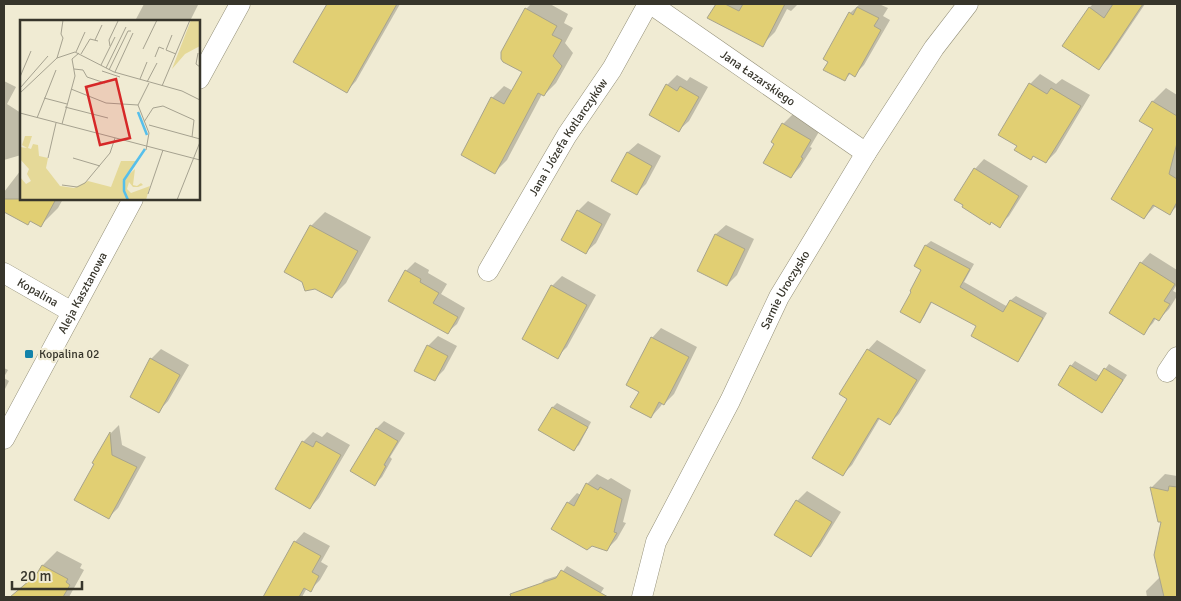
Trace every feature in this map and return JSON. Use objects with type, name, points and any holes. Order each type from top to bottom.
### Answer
[{"type":"street","points":[[200,77],[240,4]]},
{"type":"street","name":"Jana Łazarskiego","points":[[650,4],[866,153]]},
{"type":"street","name":"Jana i Józefa Kotlarczyków","points":[[488,271],[567,135],[612,69],[650,4]]},
{"type":"street","name":"Sarnie Uroczysko","points":[[642,597],[656,542],[730,401],[779,297],[866,153],[934,48],[968,4]]},
{"type":"street","name":"Aleja Kasztanowa","points":[[4,439],[132,200]]},
{"type":"street","name":"Kopalina","points":[[4,273],[72,312]]},
{"type":"building","points":[[327,4],[397,4],[347,93],[293,62]]},
{"type":"building","points":[[716,4],[725,4],[739,11],[743,4],[785,4],[763,47],[707,18]]},
{"type":"building","points":[[1113,4],[1143,4],[1099,70],[1062,46],[1089,7],[1104,18]]},
{"type":"building","points":[[857,7],[879,18],[874,26],[881,30],[855,77],[849,73],[845,81],[823,70],[828,62],[823,59],[849,12],[853,15]]},
{"type":"building","points":[[525,8],[557,26],[552,35],[562,40],[553,56],[562,66],[544,96],[538,93],[495,174],[461,155],[491,97],[504,104],[522,72],[503,62],[501,52]]},
{"type":"building","points":[[1029,83],[1047,94],[1051,88],[1081,106],[1046,163],[1033,156],[1031,160],[1014,150],[1017,146],[998,135]]},
{"type":"building","points":[[666,84],[677,91],[680,86],[699,97],[679,132],[649,115]]},
{"type":"building","points":[[1152,101],[1177,116],[1177,143],[1169,174],[1177,179],[1177,202],[1170,215],[1153,205],[1144,219],[1111,199],[1153,129],[1139,121]]},
{"type":"building","points":[[782,123],[811,140],[791,178],[763,163],[774,144],[771,142]]},
{"type":"building","points":[[627,152],[652,166],[637,195],[611,181]]},
{"type":"building","points":[[974,168],[1019,196],[1000,228],[991,222],[990,225],[954,200]]},
{"type":"building","points":[[4,199],[55,200],[41,227],[30,221],[28,225],[4,212]]},
{"type":"building","points":[[577,210],[602,224],[586,254],[561,240]]},
{"type":"building","points":[[310,225],[358,251],[332,298],[315,289],[305,291],[302,282],[284,272]]},
{"type":"building","points":[[715,234],[745,249],[727,286],[697,271]]},
{"type":"building","points":[[925,245],[970,269],[960,287],[1003,312],[1010,300],[1043,318],[1018,362],[971,336],[976,326],[931,302],[920,323],[900,312],[921,270],[914,266]]},
{"type":"building","points":[[1140,262],[1175,284],[1164,301],[1170,304],[1159,321],[1154,318],[1144,335],[1109,313]]},
{"type":"building","points":[[405,270],[421,279],[420,282],[439,293],[433,303],[458,317],[448,334],[388,301]]},
{"type":"building","points":[[551,285],[587,305],[558,359],[522,339]]},
{"type":"building","points":[[651,337],[689,357],[664,405],[659,402],[651,418],[630,407],[639,392],[626,385]]},
{"type":"building","points":[[427,345],[448,356],[435,381],[414,371]]},
{"type":"building","points":[[867,349],[917,380],[890,425],[878,418],[843,476],[812,458],[847,399],[839,394]]},
{"type":"building","points":[[150,358],[180,375],[159,413],[130,397]]},
{"type":"building","points":[[1070,365],[1096,381],[1104,368],[1123,380],[1102,413],[1058,385]]},
{"type":"building","points":[[552,407],[588,427],[574,451],[538,430]]},
{"type":"building","points":[[376,428],[398,441],[384,465],[386,466],[375,486],[350,471]]},
{"type":"building","points":[[110,432],[112,455],[137,467],[109,519],[74,500]]},
{"type":"building","points":[[302,441],[313,447],[316,441],[341,455],[310,509],[275,489]]},
{"type":"building","points":[[586,483],[598,490],[600,487],[622,499],[614,532],[617,533],[607,551],[592,546],[587,550],[551,529],[567,502],[574,506]]},
{"type":"building","points":[[1169,486],[1177,487],[1177,597],[1164,597],[1154,555],[1161,522],[1158,522],[1150,487],[1168,491]]},
{"type":"building","points":[[796,500],[832,522],[811,557],[774,535]]},
{"type":"building","points":[[294,541],[321,556],[312,572],[319,576],[311,592],[304,588],[299,597],[263,597]]},
{"type":"building","points":[[42,565],[68,579],[66,582],[70,585],[63,597],[10,597],[36,575]]},
{"type":"building","points":[[561,570],[608,597],[511,597],[510,594],[556,578]]},
{"type":"place","name":"Kopalina 02","points":[[29,354]]}]
